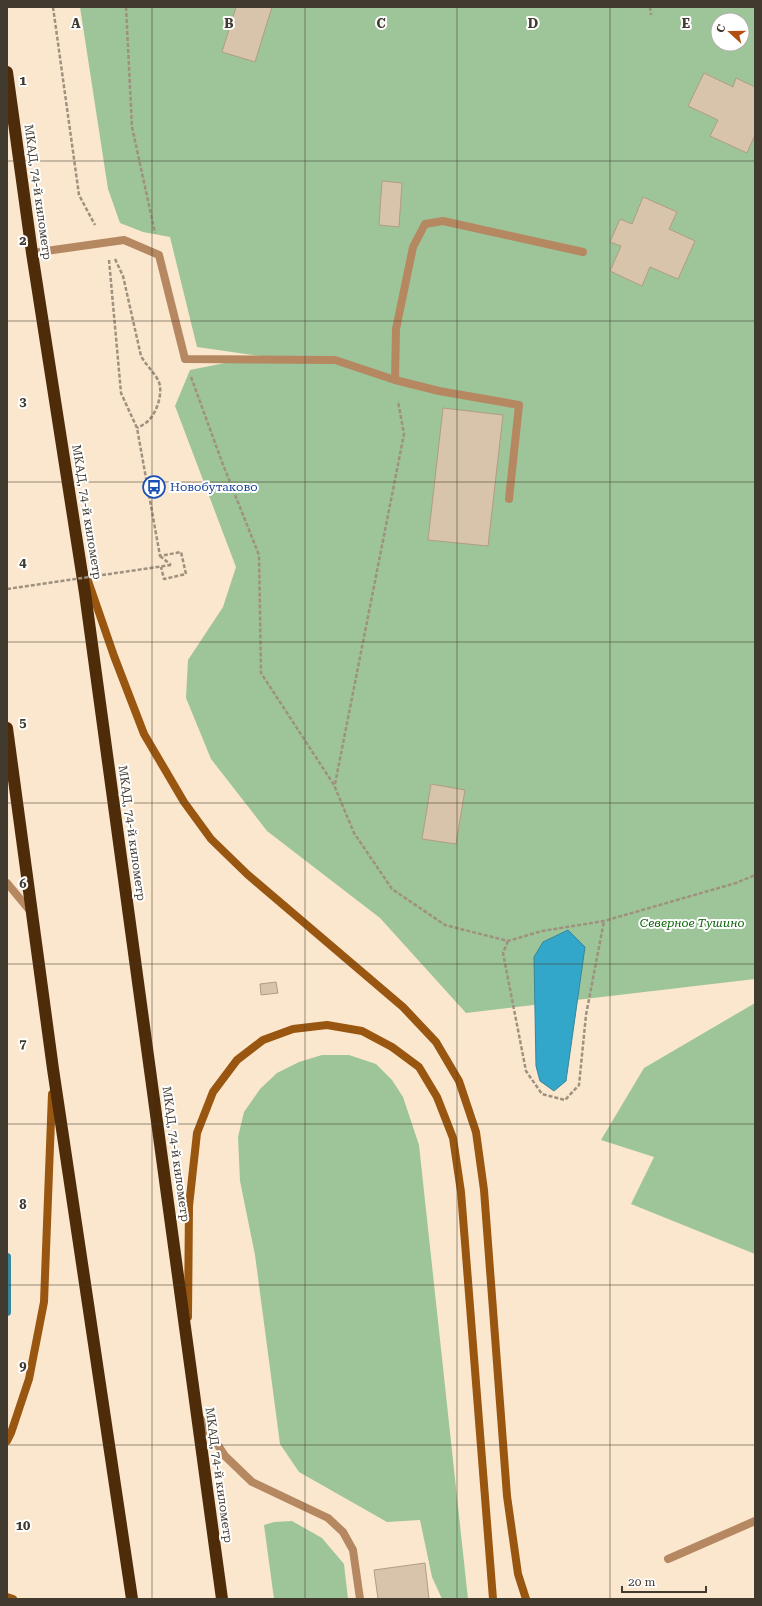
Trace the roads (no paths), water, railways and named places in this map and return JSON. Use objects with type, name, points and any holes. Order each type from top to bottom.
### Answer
[{"type":"highway","name":"МКАД, 74-й километр","points":[[7,72],[32,253],[79,554],[222,1599]]},
{"type":"highway","points":[[7,728],[53,1069],[132,1599]]},
{"type":"main road","points":[[79,554],[114,656],[144,734],[184,802],[211,838],[247,874],[403,1007],[436,1042],[459,1081],[476,1132],[484,1190],[507,1496],[518,1574],[526,1599]]},
{"type":"main road","points":[[188,1348],[189,1206],[197,1133],[213,1092],[237,1060],[263,1040],[293,1029],[327,1025],[362,1031],[392,1047],[419,1067],[437,1097],[453,1138],[461,1192],[492,1599]]},
{"type":"main road","points":[[7,1441],[29,1380],[44,1302],[53,1069]]},
{"type":"main road","points":[[7,1597],[13,1599]]},
{"type":"lane","points":[[395,380],[396,329],[413,247],[424,224],[443,221],[584,252]]},
{"type":"lane","points":[[32,253],[124,240],[159,255],[185,359],[335,360],[395,380],[439,391],[519,405],[509,499]]},
{"type":"lane","points":[[7,883],[32,913]]},
{"type":"lane","points":[[196,1412],[225,1456],[252,1482],[328,1518],[343,1532],[353,1550],[360,1599]]},
{"type":"lane","points":[[668,1559],[755,1521]]},
{"type":"water","points":[[568,930],[585,947],[566,1081],[554,1091],[540,1081],[536,1066],[534,957],[543,942]]},
{"type":"waterway","points":[[7,1257],[7,1312]]},
{"type":"place","name":"Новобутаково","points":[[154,487]]},
{"type":"park label","name":"Северное Тушино","points":[[692,923]]}]
